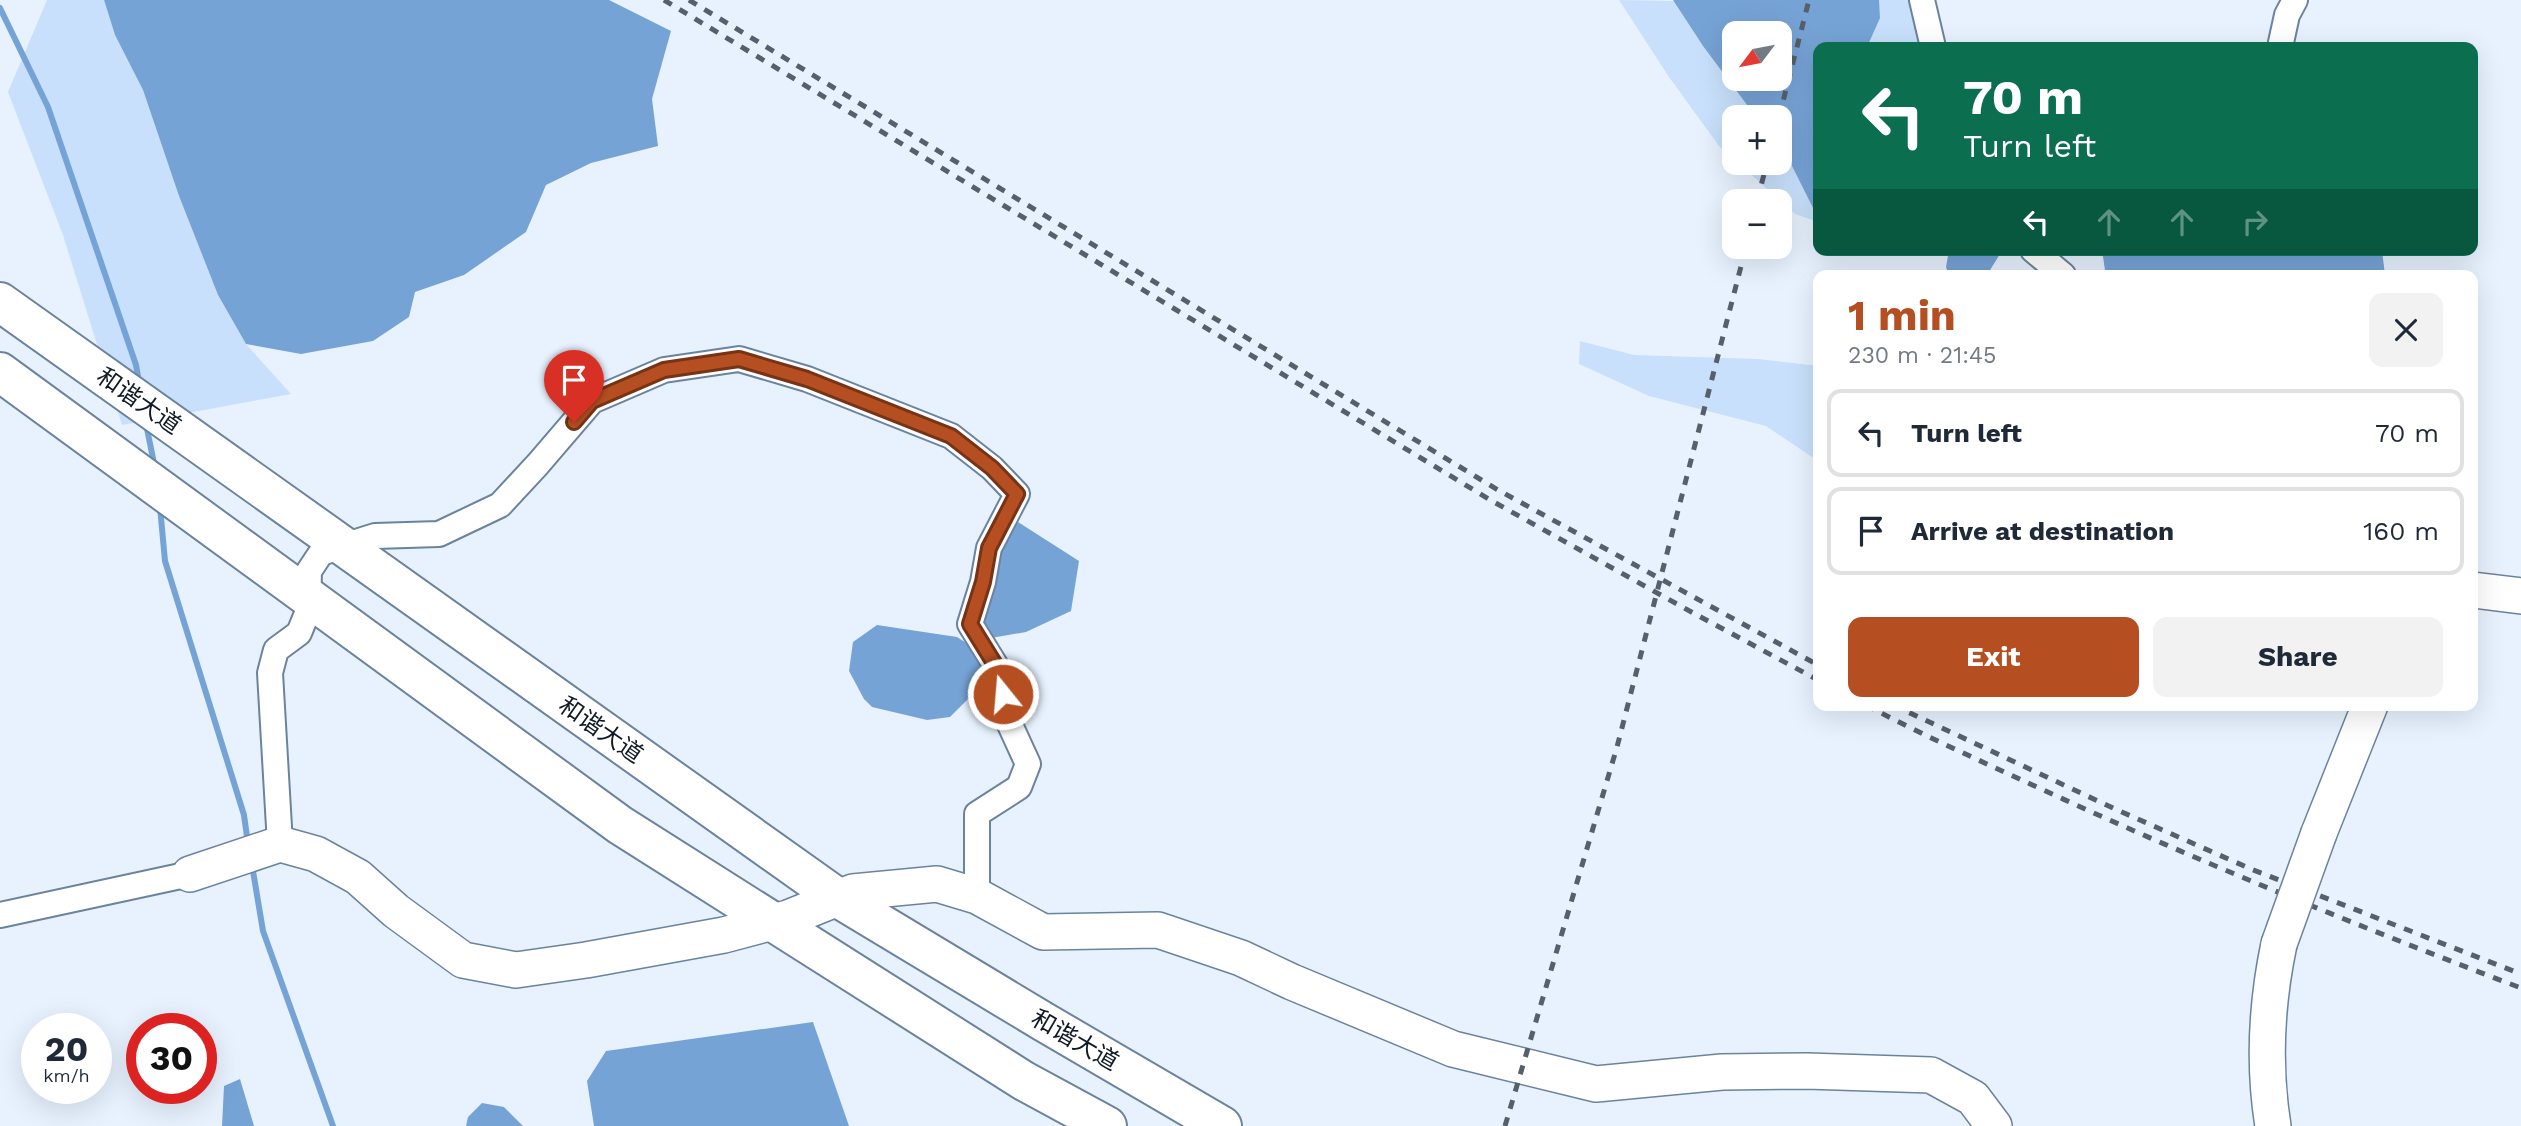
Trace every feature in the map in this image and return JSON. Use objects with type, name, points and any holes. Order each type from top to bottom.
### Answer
[{"type":"highway","name":"和谐大道","points":[[0,302],[838,898],[1222,1126]]},
{"type":"highway","points":[[0,372],[620,825],[1024,1081],[1107,1126]]},
{"type":"street","points":[[1922,0],[1931,42]]},
{"type":"street","points":[[2281,42],[2287,15],[2295,0]]},
{"type":"street","points":[[2040,256],[2057,270]]},
{"type":"street","points":[[280,844],[270,673],[276,650],[299,633],[308,611],[309,571],[321,553],[375,536],[439,534],[499,505],[592,401],[664,370],[739,359],[807,379],[951,436],[992,468],[1017,494],[989,548],[983,582],[970,624],[999,671],[1006,716],[1028,764],[1019,787],[977,814],[977,896]]},
{"type":"street","points":[[2478,591],[2521,596]]},
{"type":"street","points":[[2273,1126],[2267,1088],[2266,1033],[2278,944],[2368,711]]},
{"type":"street","points":[[0,915],[190,874],[280,844],[316,854],[358,877],[396,911],[463,960],[516,970],[724,935],[788,918],[853,892],[937,884],[977,896],[1043,932],[1158,930],[1241,958],[1453,1049],[1596,1084],[1722,1072],[1807,1071],[1931,1075],[1973,1098],[1994,1126]]},
{"type":"shaded area","points":[[47,0],[104,0],[115,35],[143,90],[179,196],[218,295],[246,344],[291,394],[122,425],[63,235],[8,92]]},
{"type":"shaded area","points":[[1619,0],[1674,1],[1722,71],[1722,91],[1737,91],[1747,105],[1722,105],[1722,149],[1669,77]]},
{"type":"shaded area","points":[[1879,0],[1911,0],[1923,42],[1869,42],[1879,18]]},
{"type":"shaded area","points":[[1792,166],[1813,208],[1813,220],[1792,211],[1792,189],[1767,189],[1751,175],[1792,175]]},
{"type":"shaded area","points":[[1580,341],[1634,355],[1758,359],[1813,365],[1813,458],[1766,426],[1649,396],[1579,364]]},
{"type":"water","points":[[104,0],[609,0],[671,31],[652,99],[658,146],[591,163],[546,185],[526,232],[464,275],[415,292],[409,317],[373,341],[301,354],[246,344],[218,295],[179,196],[143,90],[115,35]]},
{"type":"water","points":[[1673,0],[1879,0],[1880,18],[1869,42],[1813,42],[1813,208],[1792,166],[1792,105],[1747,105],[1737,91],[1792,91],[1792,21],[1722,21],[1722,71]]},
{"type":"water","points":[[1948,256],[1999,256],[1990,270],[1947,270]]},
{"type":"water","points":[[2103,256],[2383,256],[2384,270],[2105,270]]},
{"type":"water","points":[[1018,522],[1079,561],[1071,611],[1026,632],[991,638],[980,620],[998,553]]},
{"type":"water","points":[[877,625],[957,637],[979,651],[991,670],[987,680],[950,717],[927,720],[872,707],[864,699],[849,671],[853,642]]},
{"type":"water","points":[[813,1022],[849,1126],[594,1126],[587,1081],[606,1051]]},
{"type":"water","points":[[240,1079],[254,1126],[222,1126],[224,1086]]},
{"type":"water","points":[[482,1103],[504,1107],[523,1126],[466,1126],[468,1117]]},
{"type":"waterway","points":[[0,8],[48,107],[136,365],[139,382]]},
{"type":"waterway","points":[[146,424],[155,468]]},
{"type":"waterway","points":[[160,507],[165,561],[244,815],[248,844]]},
{"type":"waterway","points":[[252,865],[263,931],[333,1126]]},
{"type":"railway","points":[[664,0],[1492,501],[1813,677]]},
{"type":"railway","points":[[689,0],[1498,490],[1813,662]]},
{"type":"railway","points":[[1782,105],[1809,0]]},
{"type":"railway","points":[[1760,189],[1764,175]]},
{"type":"railway","points":[[1505,1126],[1617,747],[1743,259]]},
{"type":"railway","points":[[1877,711],[2098,815],[2218,867],[2521,988]]},
{"type":"railway","points":[[1906,711],[2251,869],[2521,974]]},
{"type":"route","points":[[574,422],[592,401],[664,370],[739,359],[807,379],[951,436],[992,468],[1017,494],[989,548],[983,582],[970,624],[999,671],[1003,694]]}]
